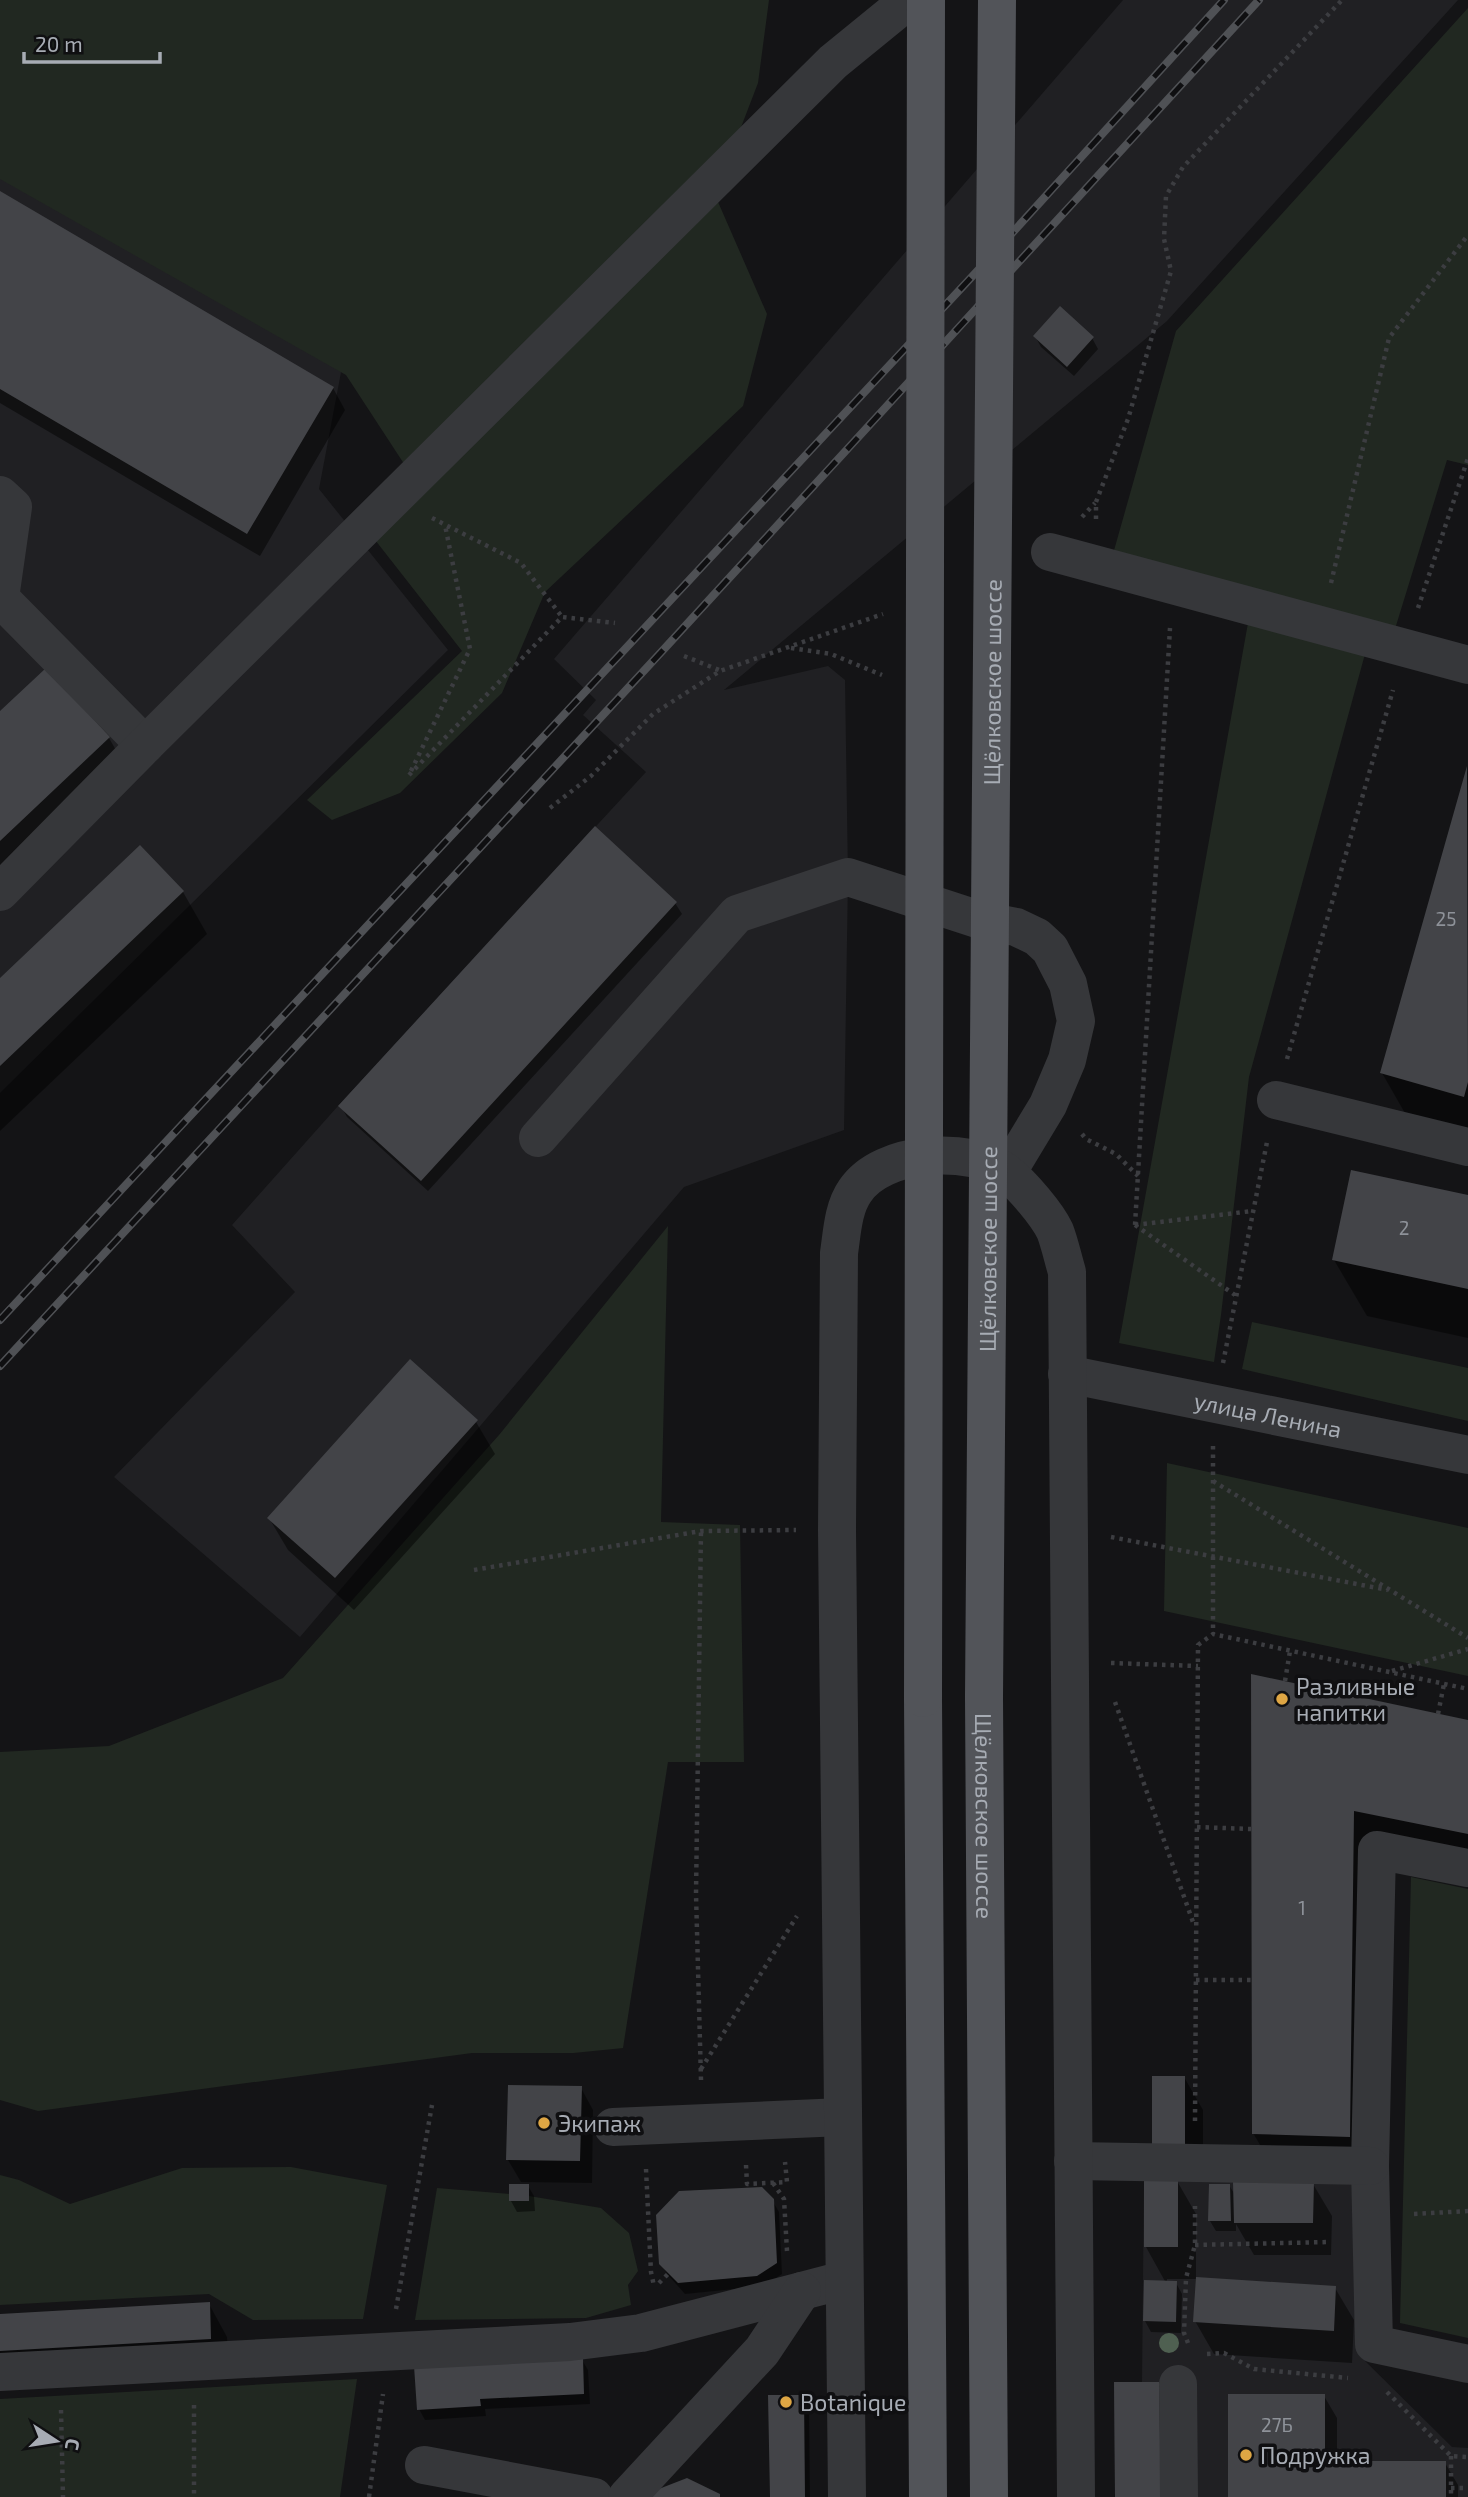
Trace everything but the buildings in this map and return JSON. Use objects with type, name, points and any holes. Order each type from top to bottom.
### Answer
[{"type":"main road","points":[[926,0],[923,1698],[928,2497]]},
{"type":"main road","name":"Щёлковское шоссе","points":[[989,2497],[984,1697],[997,0]]},
{"type":"street","points":[[0,892],[833,62],[909,0]]},
{"type":"street","points":[[0,495],[13,507],[0,598],[145,745]]},
{"type":"street","points":[[1050,552],[1468,665]]},
{"type":"street","points":[[538,1138],[737,914],[848,877],[980,920],[1016,927],[1037,937],[1050,949],[1068,984],[1076,1021],[1067,1060],[1048,1105],[1007,1173]]},
{"type":"street","points":[[1276,1100],[1468,1147]]},
{"type":"street","points":[[846,2497],[837,1530],[839,1253],[844,1219],[855,1191],[876,1170],[898,1161],[954,1157],[984,1161],[1007,1173],[1025,1191],[1054,1230],[1067,1272],[1076,2497]]},
{"type":"street","name":"улица Ленина","points":[[1067,1374],[1468,1455]]},
{"type":"street","points":[[1468,1868],[1377,1850],[1370,2166],[1374,2344],[1468,2364]]},
{"type":"street","points":[[612,2127],[842,2117]]},
{"type":"street","points":[[1073,2161],[1370,2166]]},
{"type":"street","points":[[0,2372],[570,2342],[641,2333],[665,2327],[795,2277],[844,2280]]},
{"type":"street","points":[[627,2497],[762,2351],[795,2277]]},
{"type":"street","points":[[1178,2384],[1179,2497]]},
{"type":"street","points":[[424,2465],[594,2497]]},
{"type":"path","points":[[1050,552],[1096,502],[1128,419],[1171,271],[1164,239],[1166,196],[1182,167],[1342,0]]},
{"type":"path","points":[[1321,625],[1390,338],[1468,235]]},
{"type":"path","points":[[1222,1371],[1235,1295],[1276,1100],[1405,647],[1468,458]]},
{"type":"path","points":[[393,499],[521,563],[562,617],[615,623]]},
{"type":"path","points":[[1096,502],[1098,566]]},
{"type":"path","points":[[445,525],[470,649],[409,775],[562,617]]},
{"type":"path","points":[[1135,1225],[1172,586]]},
{"type":"path","points":[[550,808],[591,776],[653,714],[720,671],[891,611]]},
{"type":"path","points":[[684,656],[720,671]]},
{"type":"path","points":[[1080,1131],[1086,1139],[1116,1154],[1138,1177]]},
{"type":"path","points":[[1135,1225],[1252,1211]]},
{"type":"path","points":[[1135,1225],[1235,1295]]},
{"type":"path","points":[[1213,1434],[1213,1634]]},
{"type":"path","points":[[1213,1480],[1468,1638]]},
{"type":"path","points":[[474,1570],[701,1531],[809,1530]]},
{"type":"path","points":[[701,1531],[696,1894],[701,2069],[798,1913]]},
{"type":"path","points":[[1100,1535],[1391,1591]]},
{"type":"path","points":[[1195,2163],[1198,1645],[1213,1634],[1468,1689]]},
{"type":"path","points":[[1389,1672],[1468,1649]]},
{"type":"path","points":[[1285,1681],[1290,1651]]},
{"type":"path","points":[[1102,1663],[1198,1666]]},
{"type":"path","points":[[1438,1714],[1444,1684]]},
{"type":"path","points":[[1115,1701],[1196,1929]]},
{"type":"path","points":[[1197,1827],[1251,1829]]},
{"type":"path","points":[[1196,1980],[1251,1980]]},
{"type":"path","points":[[369,2497],[389,2353],[432,2105]]},
{"type":"path","points":[[647,2182],[650,2272],[665,2327]]},
{"type":"path","points":[[762,2183],[780,2182]]},
{"type":"path","points":[[773,2183],[784,2199],[795,2277]]},
{"type":"path","points":[[1184,2333],[1186,2277],[1195,2245],[1372,2228],[1468,2211]]},
{"type":"path","points":[[1203,2354],[1224,2353],[1254,2369],[1362,2379]]},
{"type":"path","points":[[194,2362],[194,2497]]},
{"type":"path","points":[[61,2369],[63,2497]]},
{"type":"path","points":[[1385,2390],[1451,2456],[1468,2456]]},
{"type":"path","points":[[1451,2456],[1451,2497]]},
{"type":"path","points":[[1451,2488],[1468,2488]]},
{"type":"shaded area","points":[[0,0],[769,0],[758,83],[715,195],[767,314],[743,406],[545,592],[502,693],[400,793],[332,820],[307,800],[462,651],[361,522],[410,473],[346,375],[0,179]]},
{"type":"shaded area","points":[[1123,0],[1458,0],[1167,321],[724,690],[828,666],[845,680],[848,877],[844,1130],[684,1187],[300,1637],[114,1477],[295,1292],[232,1225],[646,772],[583,715],[596,700],[554,659]]},
{"type":"shaded area","points":[[1468,8],[1468,465],[1447,460],[1395,629],[1113,554],[1176,331]]},
{"type":"shaded area","points":[[0,173],[342,367],[319,489],[448,650],[0,1093]]},
{"type":"shaded area","points":[[1248,623],[1365,654],[1249,1077],[1214,1362],[1119,1343]]},
{"type":"shaded area","points":[[668,1226],[661,1522],[740,1525],[744,1762],[668,1762],[623,2048],[573,2053],[472,2053],[38,2111],[0,2100],[0,1752],[109,1746],[283,1678],[499,1435]]},
{"type":"shaded area","points":[[1252,1322],[1468,1368],[1468,1421],[1242,1369]]},
{"type":"shaded area","points":[[1167,1463],[1468,1528],[1468,1676],[1164,1611]]},
{"type":"shaded area","points":[[1411,1877],[1468,1889],[1468,2338],[1400,2323]]},
{"type":"shaded area","points":[[291,2167],[387,2185],[363,2319],[253,2320],[209,2294],[0,2305],[0,2175],[19,2180],[70,2204],[182,2168]]},
{"type":"shaded area","points":[[1144,2179],[1355,2180],[1360,2356],[1452,2447],[1468,2448],[1468,2497],[1115,2497],[1114,2382],[1142,2382]]},
{"type":"shaded area","points":[[437,2188],[523,2195],[601,2208],[629,2233],[638,2271],[628,2285],[631,2305],[586,2318],[415,2320]]},
{"type":"shaded area","points":[[357,2379],[340,2497],[0,2497],[0,2399]]},
{"type":"railway","points":[[0,1320],[994,253],[1224,0]]},
{"type":"railway","points":[[0,1366],[665,648],[1259,0]]},
{"type":"place","name":"Разливные напитки","points":[[1282,1699]]},
{"type":"place","name":"Экипаж","points":[[544,2123]]},
{"type":"place","name":"Botanique","points":[[786,2402]]},
{"type":"place","name":"Подружка","points":[[1246,2455]]}]
